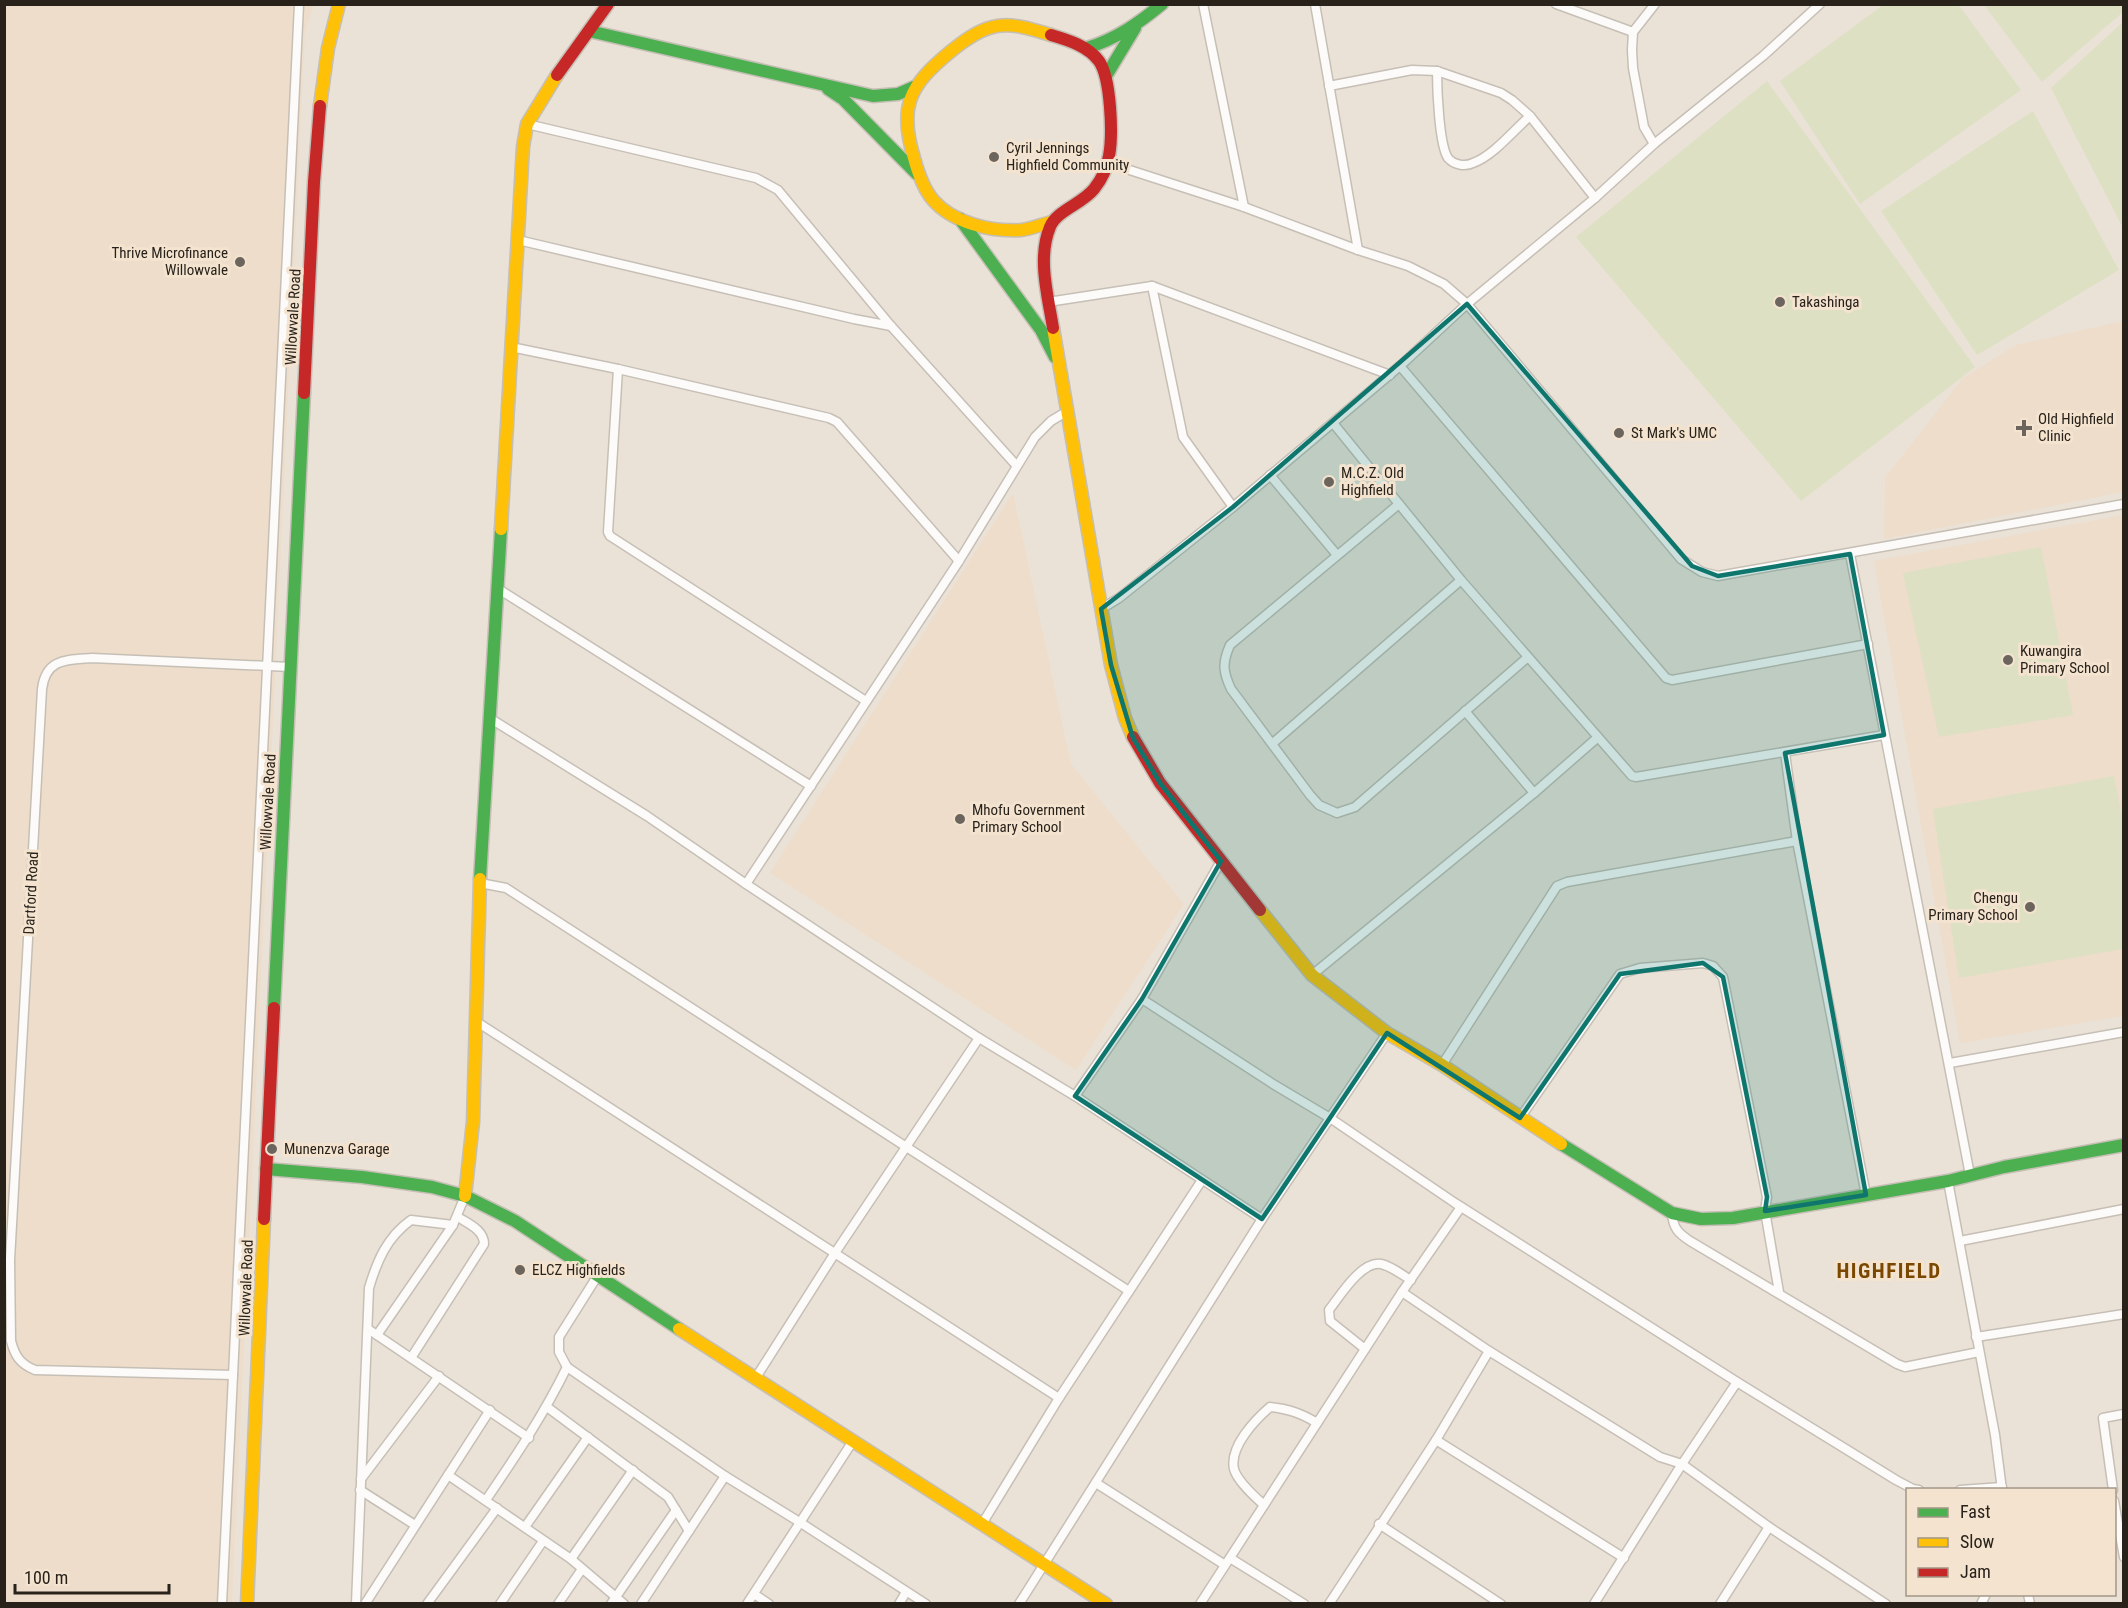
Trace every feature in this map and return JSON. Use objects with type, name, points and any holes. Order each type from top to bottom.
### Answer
[{"type":"street","points":[[222,1604],[298,4]]},
{"type":"street","name":"Willowvale Road","points":[[247,1604],[317,125],[324,74],[339,4]]},
{"type":"street","points":[[377,1335],[455,1221],[465,1196],[473,1122],[480,883],[518,240],[519,183],[523,147],[527,124],[551,84],[608,4]]},
{"type":"street","points":[[589,31],[873,96],[897,94],[914,87],[927,72],[973,33],[991,25],[1018,26],[1087,48],[1105,43],[1136,27],[1162,4]]},
{"type":"street","points":[[1203,4],[1244,207]]},
{"type":"street","points":[[1314,4],[1358,250]]},
{"type":"street","points":[[1556,4],[1633,32]]},
{"type":"street","points":[[1654,144],[1644,127],[1633,68],[1633,32],[1655,4]]},
{"type":"street","points":[[1101,609],[1119,598],[1233,507],[1333,423],[1390,375],[1467,304],[1595,198],[1654,144],[1763,56],[1820,4]]},
{"type":"street","points":[[1106,76],[1136,27]]},
{"type":"street","points":[[914,87],[906,119],[909,144],[920,177],[934,201],[960,219],[992,229],[1022,230],[1052,222],[1086,198],[1099,181],[1108,163],[1112,143],[1106,76],[1087,48]]},
{"type":"street","points":[[1329,86],[1412,70],[1437,71],[1501,93],[1530,116],[1595,198]]},
{"type":"street","points":[[1437,71],[1443,145],[1448,158],[1457,164],[1467,165],[1485,157],[1530,116]]},
{"type":"street","points":[[825,86],[843,99],[920,177]]},
{"type":"street","points":[[527,124],[756,178],[778,190],[891,326],[1016,465]]},
{"type":"street","points":[[1108,163],[1244,207],[1425,274],[1444,284],[1467,304],[1681,560],[1702,572],[1718,576],[2124,504]]},
{"type":"street","points":[[960,219],[1041,330],[1058,363]]},
{"type":"street","points":[[1052,222],[1045,248],[1044,270],[1048,302],[1111,665],[1125,718],[1133,738],[1160,783],[1312,975],[1387,1033],[1442,1065],[1520,1118],[1672,1213],[1716,1220],[1733,1218],[1948,1181],[2124,1145]]},
{"type":"street","points":[[518,240],[891,326]]},
{"type":"street","points":[[1048,302],[1152,286],[1390,375]]},
{"type":"street","points":[[1152,286],[1184,436],[1233,507]]},
{"type":"street","points":[[510,347],[618,369],[829,418],[837,422],[958,561]]},
{"type":"street","points":[[1400,366],[1666,678],[1672,680],[1868,644]]},
{"type":"street","points":[[618,369],[610,536],[866,701]]},
{"type":"street","points":[[746,884],[958,561],[1035,436],[1066,412]]},
{"type":"street","points":[[1333,423],[1461,580],[1628,773],[1636,777],[1884,735]]},
{"type":"street","points":[[1270,475],[1337,555]]},
{"type":"street","points":[[1399,504],[1230,645],[1224,658],[1231,689],[1310,795],[1319,805],[1337,813],[1354,807],[1528,657]]},
{"type":"street","points":[[1850,554],[1970,1175]]},
{"type":"street","points":[[1273,743],[1461,580]]},
{"type":"street","points":[[497,588],[811,786]]},
{"type":"street","name":"Dartford Road","points":[[233,1375],[35,1370],[20,1361],[14,1354],[11,1341],[10,1260],[43,677],[55,663],[71,659],[92,658],[290,667]]},
{"type":"street","points":[[1465,711],[1534,793]]},
{"type":"street","points":[[491,719],[647,816],[979,1038],[1075,1096],[1262,1219]]},
{"type":"street","points":[[1312,975],[1534,793],[1597,738]]},
{"type":"street","points":[[1785,753],[1797,841],[1866,1195]]},
{"type":"street","points":[[1442,1065],[1557,886],[1567,882],[1797,841]]},
{"type":"street","points":[[1075,1096],[1142,999],[1221,861]]},
{"type":"street","points":[[480,883],[506,888],[1129,1291]]},
{"type":"street","points":[[1520,1118],[1620,974],[1640,968],[1703,963],[1720,972],[1723,977],[1767,1197],[1765,1212],[1779,1292]]},
{"type":"street","points":[[1142,999],[1330,1118],[1461,1207],[1737,1382],[1912,1488]]},
{"type":"street","points":[[477,1022],[1059,1398]]},
{"type":"street","points":[[1950,1063],[2124,1032]]},
{"type":"street","points":[[1019,1604],[1262,1219],[1387,1033]]},
{"type":"street","points":[[755,1379],[835,1253],[979,1038]]},
{"type":"street","points":[[266,1169],[362,1177],[432,1187],[484,1204],[598,1275],[755,1379],[1106,1604]]},
{"type":"street","points":[[982,1524],[1059,1398],[1202,1180]]},
{"type":"street","points":[[1948,1181],[1995,1435],[2002,1488]]},
{"type":"street","points":[[1200,1604],[1402,1292],[1461,1207]]},
{"type":"street","points":[[1960,1240],[2124,1209]]},
{"type":"street","points":[[1672,1213],[1676,1231],[1897,1364],[1905,1367],[1979,1352]]},
{"type":"street","points":[[356,1604],[369,1288],[377,1261],[398,1230],[411,1220],[455,1221],[480,1231],[484,1244],[411,1358]]},
{"type":"street","points":[[1365,1349],[1330,1321],[1329,1310],[1360,1272],[1373,1264],[1384,1265],[1411,1280]]},
{"type":"street","points":[[598,1275],[559,1337],[560,1352],[567,1367],[725,1476],[926,1604]]},
{"type":"street","points":[[1402,1292],[1489,1351],[1660,1456],[1682,1464],[1769,1527],[1886,1604]]},
{"type":"street","points":[[1976,1337],[2124,1314]]},
{"type":"street","points":[[368,1329],[529,1438]]},
{"type":"street","points":[[1329,1604],[1379,1524],[1436,1440],[1489,1351]]},
{"type":"street","points":[[486,1500],[529,1438],[567,1367]]},
{"type":"street","points":[[361,1480],[439,1377]]},
{"type":"street","points":[[1594,1604],[1682,1464],[1737,1382]]},
{"type":"street","points":[[547,1407],[668,1497],[688,1532]]},
{"type":"street","points":[[1264,1505],[1244,1485],[1234,1469],[1236,1452],[1243,1436],[1255,1420],[1270,1407],[1303,1414],[1317,1423]]},
{"type":"street","points":[[365,1604],[490,1410]]},
{"type":"street","points":[[2113,1488],[2103,1418],[2124,1414]]},
{"type":"street","points":[[525,1527],[588,1437]]},
{"type":"street","points":[[1436,1440],[1624,1558]]},
{"type":"street","points":[[747,1604],[853,1441]]},
{"type":"street","points":[[571,1559],[633,1470]]},
{"type":"street","points":[[448,1475],[571,1559],[614,1600],[624,1604]]},
{"type":"street","points":[[641,1604],[725,1476]]},
{"type":"street","points":[[1096,1483],[1227,1561],[1305,1604]]},
{"type":"street","points":[[360,1490],[415,1526]]},
{"type":"street","points":[[428,1604],[497,1508]]},
{"type":"street","points":[[614,1600],[676,1510]]},
{"type":"street","points":[[2120,1519],[2124,1557]]},
{"type":"street","points":[[1379,1524],[1501,1604]]},
{"type":"street","points":[[1720,1604],[1769,1527]]},
{"type":"street","points":[[500,1604],[543,1541]]},
{"type":"street","points":[[558,1604],[582,1569]]},
{"type":"street","points":[[898,1604],[906,1592]]},
{"type":"street","points":[[754,1594],[769,1604]]},
{"type":"highlighted area","points":[[1467,304],[1692,566],[1718,576],[1850,554],[1884,735],[1785,753],[1866,1195],[1765,1211],[1767,1197],[1723,977],[1703,963],[1620,974],[1520,1118],[1387,1033],[1262,1219],[1075,1096],[1142,999],[1221,861],[1160,783],[1133,738],[1111,665],[1101,609],[1233,507]]},
{"type":"shaded area","points":[[5,5],[314,5],[305,31],[232,1603],[5,1604]]},
{"type":"shaded area","name":"Old Highfield Clinic","points":[[2123,321],[2123,492],[1884,539],[1885,478],[1963,378],[2016,345]]},
{"type":"shaded area","name":"Mhofu Government Primary School","points":[[1013,493],[1071,764],[1184,904],[1076,1070],[770,873]]},
{"type":"shaded area","points":[[2123,515],[2123,1016],[1960,1043],[1874,561]]},
{"type":"green space","points":[[1958,4],[2021,90],[1860,204],[1780,81],[1883,5]]},
{"type":"green space","points":[[1984,5],[2123,5],[2123,12],[2042,82]]},
{"type":"green space","points":[[2123,22],[2123,228],[2051,88]]},
{"type":"green space","name":"Takashinga","points":[[1767,81],[1975,367],[1801,501],[1576,237]]},
{"type":"green space","points":[[2033,111],[2119,270],[1977,355],[1881,211]]},
{"type":"green space","points":[[2041,547],[2073,715],[1939,737],[1903,573]]},
{"type":"green space","name":"Chengu Primary School","points":[[2114,776],[2123,822],[2123,949],[1959,978],[1933,809]]},
{"type":"traffic: fast","points":[[1087,48],[1127,30],[1162,4]]},
{"type":"traffic: fast","points":[[1106,76],[1135,28]]},
{"type":"traffic: fast","points":[[589,31],[873,96],[898,94],[914,87]]},
{"type":"traffic: fast","points":[[828,89],[843,99],[917,174]]},
{"type":"traffic: fast","points":[[960,219],[1041,330],[1055,357]]},
{"type":"traffic: fast","points":[[274,1008],[304,393]]},
{"type":"traffic: fast","points":[[480,879],[501,529]]},
{"type":"traffic: fast","points":[[1561,1144],[1672,1213],[1701,1219],[1733,1218],[1948,1181],[2004,1167],[2124,1145]]},
{"type":"traffic: fast","points":[[266,1169],[362,1177],[432,1187],[465,1196],[515,1221],[679,1329]]},
{"type":"traffic: slow","points":[[320,106],[328,48],[339,4]]},
{"type":"traffic: slow","points":[[1051,35],[1009,25],[987,29],[964,41],[936,64],[917,86],[911,98],[907,124],[919,175],[929,195],[951,215],[973,224],[1009,230],[1025,229],[1052,222]]},
{"type":"traffic: slow","points":[[501,529],[523,147],[527,124],[557,75]]},
{"type":"traffic: slow","points":[[1053,328],[1111,665],[1125,718],[1133,737]]},
{"type":"traffic: slow","points":[[465,1196],[473,1122],[480,879]]},
{"type":"traffic: slow","points":[[1260,910],[1312,975],[1387,1033],[1442,1065],[1561,1144]]},
{"type":"traffic: slow","points":[[247,1604],[264,1219]]},
{"type":"traffic: slow","points":[[679,1329],[1106,1604]]},
{"type":"traffic: jam","points":[[557,75],[608,4]]},
{"type":"traffic: jam","points":[[1051,35],[1071,41],[1099,61],[1106,80],[1111,121],[1109,156],[1102,177],[1089,194],[1053,221],[1046,239],[1045,277],[1053,328]]},
{"type":"traffic: jam","points":[[304,393],[320,106]]},
{"type":"traffic: jam","points":[[1133,737],[1160,783],[1260,910]]},
{"type":"traffic: jam","points":[[264,1219],[274,1008]]},
{"type":"place","name":"Cyril Jennings Highfield Community","points":[[994,157]]},
{"type":"place","name":"Thrive Microfinance Willowvale","points":[[240,262]]},
{"type":"place","name":"Takashinga","points":[[1780,302]]},
{"type":"place","name":"Old Highfield Clinic","points":[[2024,428]]},
{"type":"place","name":"St Mark's UMC","points":[[1619,433]]},
{"type":"place","name":"M.C.Z. Old Highfield","points":[[1329,482]]},
{"type":"place","name":"Kuwangira Primary School","points":[[2008,660]]},
{"type":"place","name":"Mhofu Government Primary School","points":[[960,819]]},
{"type":"place","name":"Chengu Primary School","points":[[2030,907]]},
{"type":"place","name":"Munenzva Garage","points":[[272,1149]]},
{"type":"place","name":"ELCZ Highfields","points":[[520,1270]]},
{"type":"district","name":"HIGHFIELD","points":[[1889,1271]]}]
